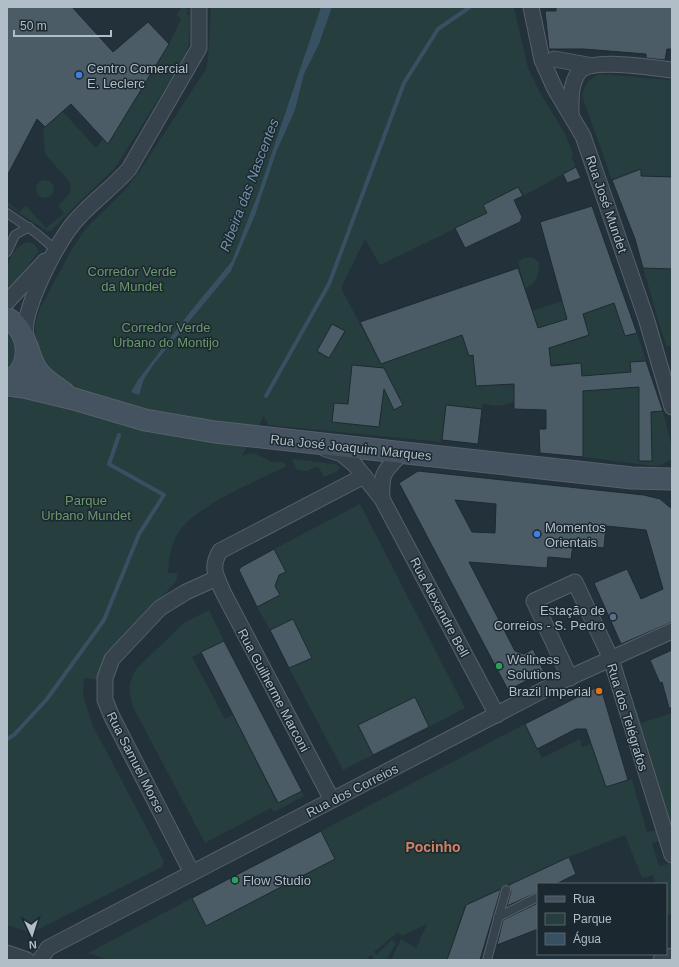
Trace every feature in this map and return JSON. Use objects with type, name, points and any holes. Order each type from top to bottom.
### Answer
[{"type":"main road","name":"Rua José Joaquim Marques","points":[[7,318],[20,330],[26,342],[32,364],[36,372],[74,399]]},
{"type":"main road","points":[[7,384],[19,372],[24,364],[26,342]]},
{"type":"main road","name":"Rua José Joaquim Marques","points":[[7,384],[74,399],[145,420],[215,432],[632,478],[672,479]]},
{"type":"main road","name":"Rua José Joaquim Marques","points":[[632,478],[661,487],[672,494]]},
{"type":"street","points":[[7,302],[56,250],[80,215],[117,183],[129,169],[199,48],[200,7]]},
{"type":"street","name":"Rua José Mundet","points":[[531,7],[542,60],[555,89],[583,136],[607,201],[658,355],[672,407]]},
{"type":"street","points":[[554,59],[588,65],[604,64],[672,70]]},
{"type":"street","points":[[571,114],[572,85],[579,72],[588,65]]},
{"type":"street","points":[[26,342],[26,321],[37,291],[56,250]]},
{"type":"street","name":"Rua Alexandre Bell","points":[[309,443],[342,454],[355,465],[382,499],[497,715]]},
{"type":"street","name":"Rua Alexandre Bell","points":[[382,499],[381,479],[387,468],[402,453]]},
{"type":"street","points":[[632,478],[656,476],[672,471]]},
{"type":"street","points":[[217,578],[214,572],[214,561],[220,551],[364,476]]},
{"type":"street","name":"Rua Guilherme Marconi","points":[[217,578],[332,800]]},
{"type":"street","name":"Rua Samuel Morse","points":[[192,873],[112,716],[106,700],[105,678],[112,659],[160,608],[186,592],[217,578]]},
{"type":"street","name":"Rua dos Telégrafos","points":[[570,678],[534,600],[575,582],[611,659],[672,855]]},
{"type":"street","name":"Rua dos Correios","points":[[40,960],[48,948],[332,800],[570,678],[672,632]]},
{"type":"street","points":[[7,953],[26,960]]},
{"type":"street","points":[[661,960],[672,956]]},
{"type":"lane","points":[[7,213],[29,227],[56,250]]},
{"type":"lane","points":[[7,222],[15,218]]},
{"type":"lane","points":[[7,252],[15,235],[29,227]]},
{"type":"lane","points":[[487,960],[506,890]]},
{"type":"lane","points":[[498,917],[537,898]]},
{"type":"green space","points":[[182,7],[189,10],[186,13],[190,17],[189,43],[186,55],[115,168],[51,231],[47,231],[7,205],[7,201],[19,212],[26,206],[46,228],[64,213],[58,206],[70,193],[71,188],[69,181],[45,154],[43,129],[63,112],[96,148],[103,139],[108,143],[169,44],[181,19],[177,15]]},
{"type":"green space","name":"Corredor Verde Urbano do Montijo","points":[[211,7],[514,7],[528,68],[539,91],[565,134],[573,153],[572,159],[576,167],[523,196],[380,265],[365,239],[341,288],[381,364],[462,335],[469,356],[536,351],[589,335],[583,314],[614,303],[625,336],[637,333],[646,361],[630,362],[631,372],[582,376],[581,363],[474,369],[476,386],[518,384],[514,401],[499,406],[483,403],[482,409],[446,405],[441,442],[268,425],[264,416],[242,456],[250,453],[256,454],[272,462],[283,462],[287,466],[211,504],[185,524],[177,535],[169,558],[168,573],[178,573],[176,582],[109,651],[99,680],[84,678],[83,694],[92,724],[164,861],[162,867],[31,933],[7,925],[7,399],[20,394],[30,381],[36,356],[35,324],[40,308],[72,249],[86,228],[125,190],[139,172],[206,69],[208,60]],"holes":[[[332,324],[345,331],[329,358],[317,351]],[[352,365],[371,367],[367,405],[382,408],[379,427],[332,422],[334,403],[348,403]],[[382,366],[403,405],[395,410],[375,370]]]},
{"type":"green space","points":[[600,74],[672,80],[672,177],[641,176],[641,170],[612,180],[582,96],[584,88],[588,82]]},
{"type":"green space","points":[[41,180],[49,180],[54,185],[52,196],[49,198],[41,198],[36,193],[36,185]]},
{"type":"green space","points":[[27,242],[34,244],[39,251],[7,293],[8,263],[14,252]]},
{"type":"green space","points":[[532,257],[539,262],[538,274],[535,281],[525,288],[518,262],[523,258]]},
{"type":"green space","points":[[643,268],[672,269],[672,347],[666,346]]},
{"type":"green space","points":[[576,296],[583,314],[532,330],[526,313]]},
{"type":"green space","points":[[7,332],[13,342],[14,356],[7,370]]},
{"type":"green space","points":[[639,387],[639,412],[663,411],[672,448],[671,459],[661,465],[655,466],[583,457],[583,391]]},
{"type":"green space","points":[[294,459],[340,466],[338,471],[324,477],[318,466],[307,471],[297,470],[292,460]]},
{"type":"green space","points":[[360,504],[465,708],[429,727],[415,698],[358,726],[373,755],[343,770],[289,668],[312,658],[293,619],[270,630],[257,607],[280,595],[274,584],[277,580],[276,577],[285,572],[274,549]]},
{"type":"green space","points":[[209,610],[224,641],[192,657],[225,719],[233,715],[277,803],[302,791],[304,796],[274,812],[271,808],[205,843],[133,707],[130,696],[130,682],[137,668],[185,622]]},
{"type":"green space","points":[[637,710],[641,723],[672,713],[672,836],[634,711]]},
{"type":"green space","points":[[525,724],[542,758],[580,739],[582,747],[592,743],[606,787],[632,779],[647,832],[657,830],[660,841],[652,843],[659,866],[672,863],[672,914],[667,915],[667,883],[656,883],[653,875],[642,878],[625,835],[569,857],[465,905],[447,960],[391,960],[401,939],[416,948],[427,924],[402,936],[398,932],[374,952],[376,955],[392,940],[396,943],[386,960],[372,960],[374,958],[371,955],[365,960],[109,960],[88,953],[192,898],[206,925],[335,859],[321,831]]},
{"type":"water","points":[[321,7],[332,7],[319,44],[304,74],[295,110],[277,150],[255,215],[231,271],[154,364],[144,379],[139,395],[131,392],[138,380],[190,312],[232,261],[259,191]]},
{"type":"building","name":"Centro Comercial E. Leclerc","points":[[7,7],[72,7],[113,52],[148,22],[169,44],[108,144],[71,104],[45,127],[37,119],[7,176]]},
{"type":"building","points":[[556,7],[672,7],[672,49],[667,49],[665,60],[646,58],[646,54],[584,49],[549,49],[545,11],[556,11]]},
{"type":"building","points":[[576,167],[581,178],[567,183],[563,174]]},
{"type":"building","points":[[641,169],[641,176],[672,177],[672,269],[643,268],[635,239],[612,180]]},
{"type":"building","points":[[518,187],[523,196],[514,200],[522,217],[520,222],[465,248],[455,228],[487,213],[483,205]]},
{"type":"building","points":[[592,206],[637,333],[625,336],[614,303],[583,314],[589,335],[549,348],[551,366],[581,363],[582,376],[631,372],[630,362],[646,361],[663,411],[651,412],[652,461],[639,461],[639,387],[583,391],[583,457],[540,453],[539,429],[546,429],[546,410],[514,409],[514,384],[476,386],[473,355],[469,356],[462,335],[381,364],[360,322],[518,268],[538,328],[567,319],[540,222]]},
{"type":"building","points":[[332,324],[345,331],[329,358],[317,351]]},
{"type":"building","points":[[352,365],[384,368],[403,405],[394,410],[384,389],[379,427],[332,422],[334,403],[348,404]]},
{"type":"building","points":[[446,405],[482,409],[478,444],[442,440]]},
{"type":"building","points":[[418,471],[644,495],[660,499],[672,509],[672,622],[621,644],[594,583],[627,569],[641,599],[663,589],[646,530],[606,526],[604,548],[573,545],[571,559],[548,557],[547,568],[469,562],[515,651],[524,654],[533,649],[544,672],[508,690],[399,483]],"holes":[[[455,500],[496,504],[495,533],[472,532]]]},
{"type":"building","points":[[274,549],[286,572],[279,575],[275,586],[280,595],[257,607],[239,570],[241,567]]},
{"type":"building","points":[[293,619],[312,658],[289,668],[270,630]]},
{"type":"building","points":[[224,641],[302,791],[278,803],[201,652]]},
{"type":"building","points":[[672,650],[672,708],[669,708],[662,682],[660,683],[650,660]]},
{"type":"building","points":[[595,688],[601,688],[628,780],[606,787],[586,729],[576,729],[537,749],[525,724]]},
{"type":"building","points":[[415,697],[429,727],[373,755],[358,725]]},
{"type":"building","points":[[321,831],[335,859],[206,926],[192,898]]},
{"type":"building","points":[[569,857],[576,874],[558,883],[537,883],[537,892],[507,906],[511,891],[509,885]]},
{"type":"building","points":[[501,889],[480,960],[447,960],[466,905]]},
{"type":"building","points":[[537,903],[537,929],[497,945],[503,920]]},
{"type":"waterway","points":[[266,396],[329,284],[404,83],[438,29],[470,7]]},
{"type":"waterway","name":"Ribeira das Nascentes","points":[[7,739],[14,735],[47,699],[104,620],[139,534],[164,495],[109,464],[119,435]]},
{"type":"place","name":"Centro Comercial E. Leclerc","points":[[79,75]]},
{"type":"place","name":"Momentos Orientais","points":[[537,534]]},
{"type":"place","name":"Estação de Correios - S. Pedro","points":[[613,617]]},
{"type":"place","name":"Wellness Solutions","points":[[499,666]]},
{"type":"place","name":"Brazil Imperial","points":[[599,691]]},
{"type":"place","name":"Flow Studio","points":[[235,880]]},
{"type":"district","name":"Pocinho","points":[[433,847]]},
{"type":"park label","name":"Corredor Verde da Mundet","points":[[132,278]]},
{"type":"park label","name":"Parque Urbano Mundet","points":[[86,508]]}]
